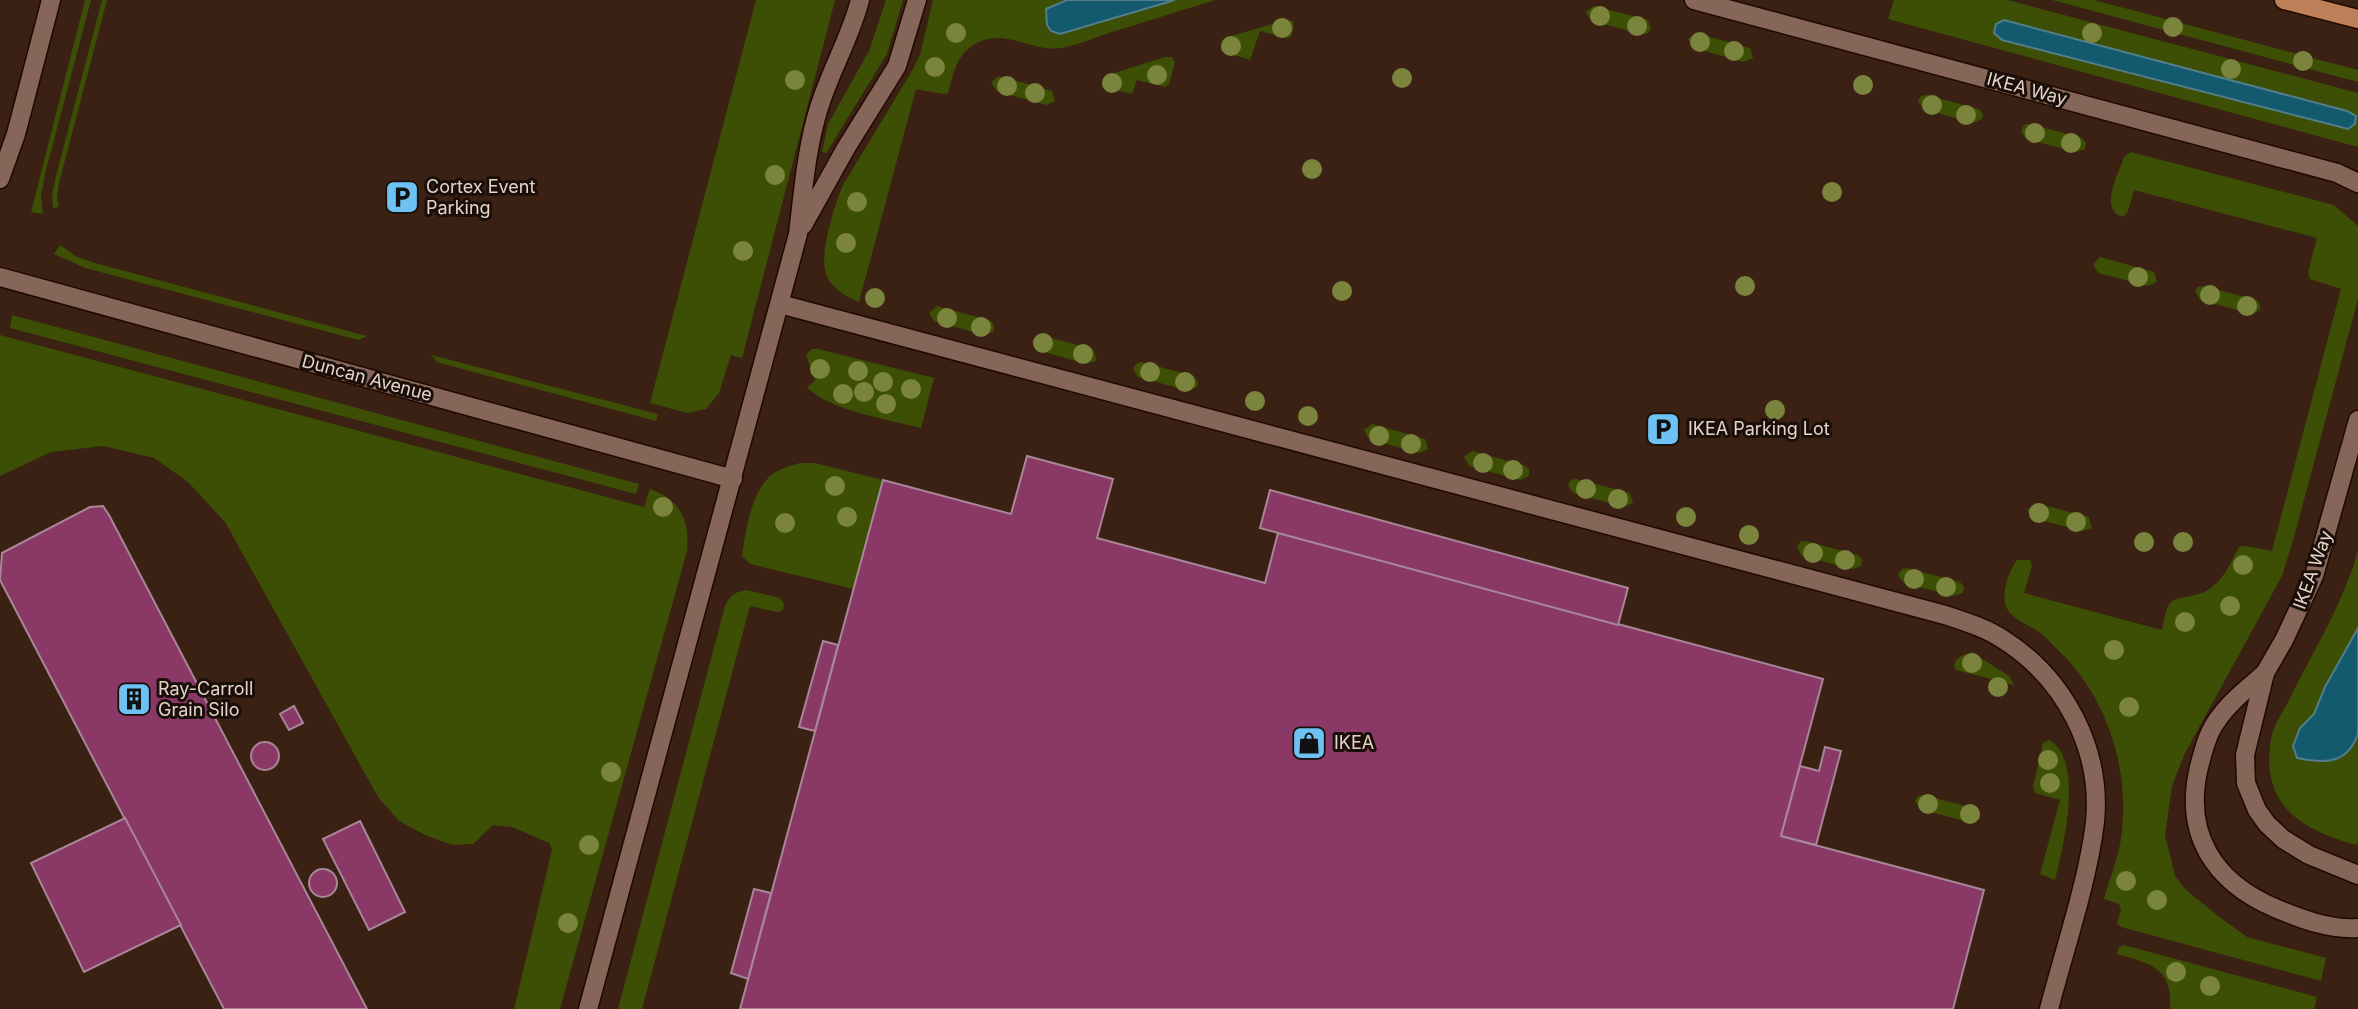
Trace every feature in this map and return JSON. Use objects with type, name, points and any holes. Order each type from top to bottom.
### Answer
[{"type":"main road","points":[[2284,0],[2358,19]]},
{"type":"street","points":[[0,179],[16,134],[51,0]]},
{"type":"street","points":[[589,1009],[798,234],[817,112],[846,44],[860,0]]},
{"type":"street","points":[[798,234],[897,66],[917,0]]},
{"type":"street","name":"IKEA Way","points":[[1694,0],[2337,173],[2358,183]]},
{"type":"street","name":"Duncan Avenue","points":[[0,277],[733,479]]},
{"type":"street","points":[[780,304],[1945,615],[1976,625],[2004,640],[2041,670],[2071,708],[2087,746],[2095,783],[2095,821],[2089,853],[2049,1009]]},
{"type":"street","name":"IKEA Way","points":[[2358,420],[2314,576],[2265,673],[2245,755],[2246,783],[2257,810],[2283,839],[2309,855],[2358,875]]},
{"type":"street","name":"IKEA Way","points":[[2265,673],[2229,705],[2214,724],[2202,753],[2196,781],[2194,813],[2201,838],[2212,862],[2231,882],[2257,900],[2289,914],[2342,929],[2358,928]]},
{"type":"green space","points":[[85,0],[91,0],[46,170],[41,195],[43,214],[31,212]]},
{"type":"green space","points":[[102,0],[107,0],[59,183],[59,207],[53,208],[55,180]]},
{"type":"green space","points":[[756,0],[835,0],[742,358],[731,355],[719,393],[706,409],[687,413],[650,403]]},
{"type":"green space","points":[[886,0],[903,0],[887,54],[828,150],[826,153],[822,152],[828,124],[869,51]]},
{"type":"green space","points":[[933,0],[1215,0],[1061,48],[1039,47],[1006,39],[984,40],[962,55],[948,93],[916,89],[859,302],[837,290],[827,275],[824,256],[828,232],[843,185],[920,55]]},
{"type":"green space","points":[[1894,0],[2008,0],[2358,93],[2358,147],[1888,19]]},
{"type":"green space","points":[[2052,0],[2094,0],[2358,70],[2358,82]]},
{"type":"green space","points":[[1594,6],[1648,20],[1651,30],[1642,34],[1591,21],[1586,12]]},
{"type":"green space","points":[[1285,20],[1293,21],[1291,37],[1260,31],[1250,60],[1221,51],[1225,38]]},
{"type":"green space","points":[[1696,33],[1750,48],[1753,58],[1744,62],[1693,48],[1688,39]]},
{"type":"green space","points":[[1172,57],[1175,62],[1169,84],[1165,87],[1137,80],[1132,94],[1104,87],[1102,84],[1105,76]]},
{"type":"green space","points":[[999,76],[1052,91],[1055,101],[1046,105],[996,91],[991,82]]},
{"type":"green space","points":[[1921,96],[1979,109],[1983,114],[1982,119],[1973,123],[1923,109],[1918,101]]},
{"type":"green space","points":[[2024,125],[2082,138],[2086,143],[2085,149],[2076,152],[2026,139],[2021,131]]},
{"type":"green space","points":[[2131,152],[2334,205],[2358,226],[2358,299],[2282,576],[2185,753],[2172,786],[2165,835],[2175,876],[2185,889],[2247,937],[2326,958],[2321,981],[2121,927],[2117,923],[2121,910],[2119,904],[2104,899],[2122,831],[2122,782],[2111,733],[2089,688],[2075,668],[2042,634],[2011,614],[2006,606],[2004,594],[2014,565],[2017,560],[2030,560],[2032,566],[2024,593],[2162,630],[2170,603],[2202,593],[2217,583],[2239,547],[2272,551],[2341,289],[2310,279],[2308,272],[2317,238],[2134,190],[2128,211],[2123,217],[2116,213],[2112,207],[2112,190],[2124,157]]},
{"type":"green space","points":[[60,245],[77,257],[95,263],[367,336],[359,340],[85,268],[54,254]]},
{"type":"green space","points":[[2100,257],[2154,272],[2157,282],[2148,286],[2098,273],[2093,264]]},
{"type":"green space","points":[[2203,286],[2257,300],[2260,310],[2251,314],[2200,300],[2195,291]]},
{"type":"green space","points":[[937,306],[991,321],[994,331],[984,335],[934,321],[929,313]]},
{"type":"green space","points":[[12,315],[639,484],[636,494],[10,328]]},
{"type":"green space","points":[[0,335],[644,507],[650,489],[676,505],[685,521],[687,551],[560,1009],[514,1009],[552,850],[549,843],[512,827],[493,825],[473,844],[453,845],[427,836],[399,821],[378,797],[225,522],[188,482],[154,458],[103,446],[51,452],[0,476]]},
{"type":"green space","points":[[1040,335],[1093,349],[1097,360],[1087,364],[1037,350],[1032,341]]},
{"type":"green space","points":[[812,349],[934,378],[921,428],[844,408],[816,395],[807,387],[815,381],[806,355]]},
{"type":"green space","points":[[431,355],[658,414],[656,421],[437,362]]},
{"type":"green space","points":[[1141,362],[1194,376],[1198,382],[1197,387],[1189,391],[1138,377],[1133,369]]},
{"type":"green space","points":[[1372,424],[1425,439],[1428,449],[1419,453],[1369,439],[1364,430]]},
{"type":"green space","points":[[1472,451],[1526,466],[1529,476],[1520,480],[1469,466],[1464,457]]},
{"type":"green space","points":[[800,463],[815,463],[883,480],[854,589],[750,564],[742,556],[750,514],[763,485],[776,472]]},
{"type":"green space","points":[[1571,480],[1630,493],[1633,503],[1624,507],[1573,493],[1568,485]]},
{"type":"green space","points":[[2035,503],[2089,517],[2092,528],[2083,531],[2032,518],[2027,510]]},
{"type":"green space","points":[[1800,542],[1858,555],[1862,560],[1861,566],[1852,569],[1802,556],[1797,547]]},
{"type":"green space","points":[[2358,550],[2357,845],[2318,831],[2288,811],[2278,797],[2269,762],[2274,728],[2337,606]]},
{"type":"green space","points":[[1902,569],[1960,582],[1964,587],[1963,593],[1954,596],[1904,583],[1898,575]]},
{"type":"green space","points":[[747,590],[780,598],[784,604],[783,610],[777,612],[750,606],[642,1009],[618,1009],[725,606],[733,595]]},
{"type":"green space","points":[[1973,653],[2009,676],[2014,685],[1956,670],[1955,662],[1959,658]]},
{"type":"green space","points":[[2049,740],[2060,750],[2069,784],[2066,827],[2055,880],[2040,874],[2060,800],[2035,793],[2033,787],[2043,743]]},
{"type":"green space","points":[[1918,796],[1977,809],[1980,819],[1971,823],[1920,809],[1915,801]]},
{"type":"green space","points":[[2124,945],[2317,997],[2314,1009],[2170,1009],[2170,995],[2164,976],[2150,965],[2117,954],[2119,947]]},
{"type":"water","points":[[1067,0],[1175,0],[1060,34],[1051,31],[1047,25],[1046,9]]},
{"type":"water","points":[[2004,20],[2347,111],[2356,116],[2355,124],[2348,129],[2002,40],[1994,33],[1996,24]]},
{"type":"water","points":[[2358,628],[2358,734],[2348,751],[2334,760],[2297,758],[2293,746],[2300,728],[2314,714],[2325,687]]},
{"type":"building","name":"IKEA","points":[[1027,456],[1113,479],[1097,538],[1265,583],[1278,533],[1823,679],[1781,836],[1984,890],[1953,1009],[740,1009],[883,480],[1011,514]]},
{"type":"building","points":[[1270,490],[1628,588],[1618,625],[1260,528]]},
{"type":"building","name":"Ray-Carroll Grain Silo","points":[[103,506],[367,1009],[224,1009],[0,580],[2,553],[90,507]]},
{"type":"building","points":[[823,641],[838,645],[815,731],[799,727]]},
{"type":"building","points":[[294,706],[303,723],[289,730],[280,714]]},
{"type":"building","points":[[265,742],[275,746],[279,756],[275,766],[265,770],[255,766],[251,756],[255,746]]},
{"type":"building","points":[[1825,747],[1841,751],[1816,845],[1781,836],[1800,766],[1819,771]]},
{"type":"building","points":[[125,818],[181,925],[84,972],[31,863]]},
{"type":"building","points":[[360,821],[405,912],[369,930],[323,839]]},
{"type":"building","points":[[323,869],[333,873],[337,883],[333,893],[323,897],[313,893],[309,883],[313,873]]},
{"type":"building","points":[[754,889],[771,893],[748,979],[731,973]]},
{"type":"place","name":"Cortex Event Parking","points":[[402,197]]},
{"type":"place","name":"IKEA Parking Lot","points":[[1663,429]]},
{"type":"place","name":"Ray-Carroll Grain Silo","points":[[134,699]]},
{"type":"place","name":"IKEA","points":[[1309,743]]}]
